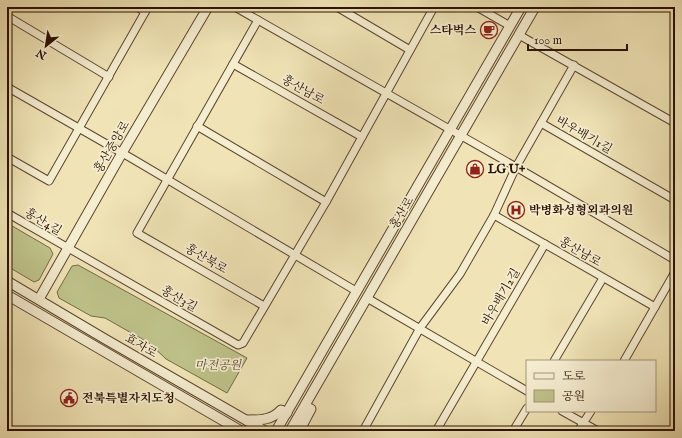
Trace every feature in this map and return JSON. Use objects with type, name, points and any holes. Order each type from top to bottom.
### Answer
[{"type":"street","points":[[7,157],[49,181],[147,10],[136,7]]},
{"type":"street","name":"홍산중앙로","points":[[39,299],[122,153],[208,7]]},
{"type":"street","points":[[235,7],[461,135],[675,260]]},
{"type":"street","points":[[337,7],[410,50]]},
{"type":"street","points":[[264,306],[326,202],[434,7]]},
{"type":"street","points":[[477,7],[510,26]]},
{"type":"street","name":"홍산로","points":[[276,431],[521,7]]},
{"type":"street","name":"홍산로","points":[[290,431],[535,7]]},
{"type":"street","points":[[7,16],[109,77]]},
{"type":"street","points":[[233,64],[258,20]]},
{"type":"street","points":[[519,34],[675,123]]},
{"type":"street","name":"홍산북로","points":[[233,64],[214,95],[137,233],[264,306]]},
{"type":"street","name":"홍산남로","points":[[233,64],[362,136]]},
{"type":"street","name":"바우배기1길","points":[[574,65],[541,123],[675,200]]},
{"type":"street","points":[[7,87],[167,179],[356,291]]},
{"type":"street","points":[[372,431],[364,429],[420,328],[460,274],[494,215],[516,167],[541,123]]},
{"type":"street","points":[[197,126],[326,202]]},
{"type":"street","name":"홍산4길","points":[[7,213],[68,248]]},
{"type":"street","name":"홍산남로","points":[[494,215],[655,307]]},
{"type":"street","name":"바우배기2길","points":[[476,362],[545,244]]},
{"type":"street","name":"홍산3길","points":[[68,248],[238,345],[242,342],[264,306]]},
{"type":"street","points":[[625,360],[675,272]]},
{"type":"street","points":[[555,360],[603,278]]},
{"type":"street","name":"효자로","points":[[7,281],[265,431]]},
{"type":"street","name":"효자로","points":[[7,295],[242,431]]},
{"type":"street","points":[[367,298],[526,390]]},
{"type":"street","points":[[436,431],[476,362]]},
{"type":"street","points":[[300,431],[311,409],[305,406]]},
{"type":"street","points":[[246,420],[268,419],[276,416],[280,410],[287,413]]},
{"type":"street","points":[[513,431],[526,410]]},
{"type":"street","points":[[564,412],[598,431]]},
{"type":"street","points":[[578,431],[590,412]]},
{"type":"green space","points":[[7,223],[50,248],[53,254],[39,280],[34,282],[7,266]]},
{"type":"green space","name":"마전공원","points":[[78,265],[247,358],[227,393],[166,359],[149,343],[105,318],[91,316],[59,298],[57,292],[72,266]]},
{"type":"place","name":"스타벅스","points":[[489,30]]},
{"type":"place","name":"LG U+","points":[[475,169]]},
{"type":"place","name":"박병화성형외과의원","points":[[516,210]]},
{"type":"place","name":"전북특별자치도청","points":[[69,398]]}]
